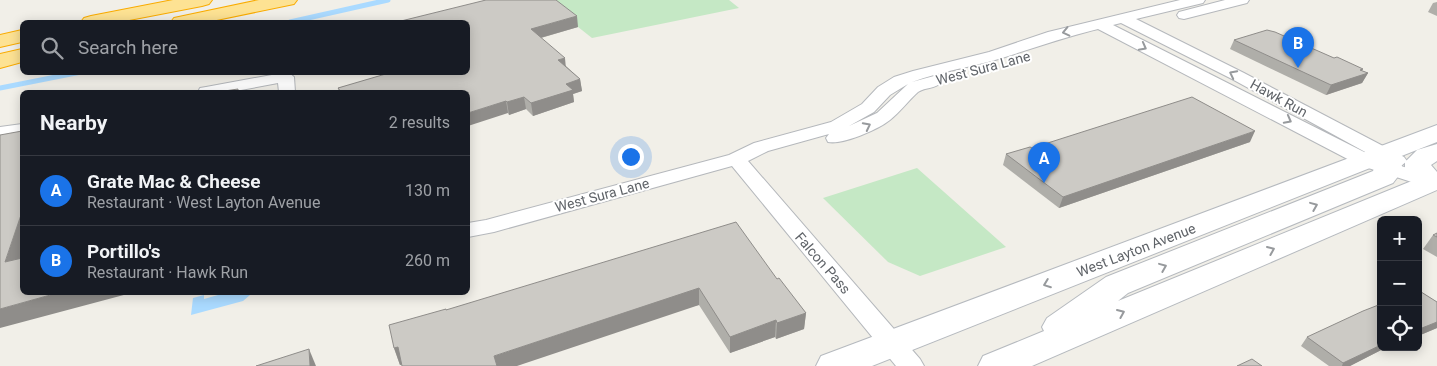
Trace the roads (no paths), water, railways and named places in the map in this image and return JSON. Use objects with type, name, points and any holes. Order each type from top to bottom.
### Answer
[{"type":"highway","points":[[101,20],[202,0]]},
{"type":"highway","points":[[191,20],[287,0]]},
{"type":"highway","points":[[0,41],[20,36]]},
{"type":"highway","points":[[0,61],[20,56]]},
{"type":"main road","name":"West Layton Avenue","points":[[834,366],[901,355],[1380,162],[1437,133]]},
{"type":"main road","points":[[1007,361],[1435,183],[1418,169],[1418,162],[1426,156],[1437,152]]},
{"type":"main road","points":[[1007,361],[1118,285],[1383,177],[1380,162]]},
{"type":"street","name":"West Sura Lane","points":[[736,159],[770,156],[848,134],[882,117],[914,87],[1120,26],[1198,0]]},
{"type":"street","points":[[1139,26],[1242,0]]},
{"type":"street","name":"West Sura Lane","points":[[470,230],[486,227],[736,159],[762,147],[837,126],[868,108],[884,91],[900,81],[919,74],[995,55],[1053,35],[1100,24]]},
{"type":"street","name":"Hawk Run","points":[[1100,24],[1139,26],[1380,162]]},
{"type":"street","name":"Hawk Run","points":[[1120,26],[1380,162]]},
{"type":"street","points":[[217,90],[286,77],[287,90]]},
{"type":"street","points":[[0,133],[20,129]]},
{"type":"street","name":"Falcon Pass","points":[[736,159],[901,355]]},
{"type":"street","points":[[1380,162],[1435,183]]},
{"type":"water","points":[[204,295],[204,299],[218,295],[250,295],[243,301],[191,315],[193,298]]},
{"type":"waterway","points":[[299,20],[388,0]]},
{"type":"waterway","points":[[0,88],[66,75]]},
{"type":"place","name":"Portillo's","points":[[1298,68]]},
{"type":"place","name":"Grate Mac & Cheese","points":[[1044,183]]}]
